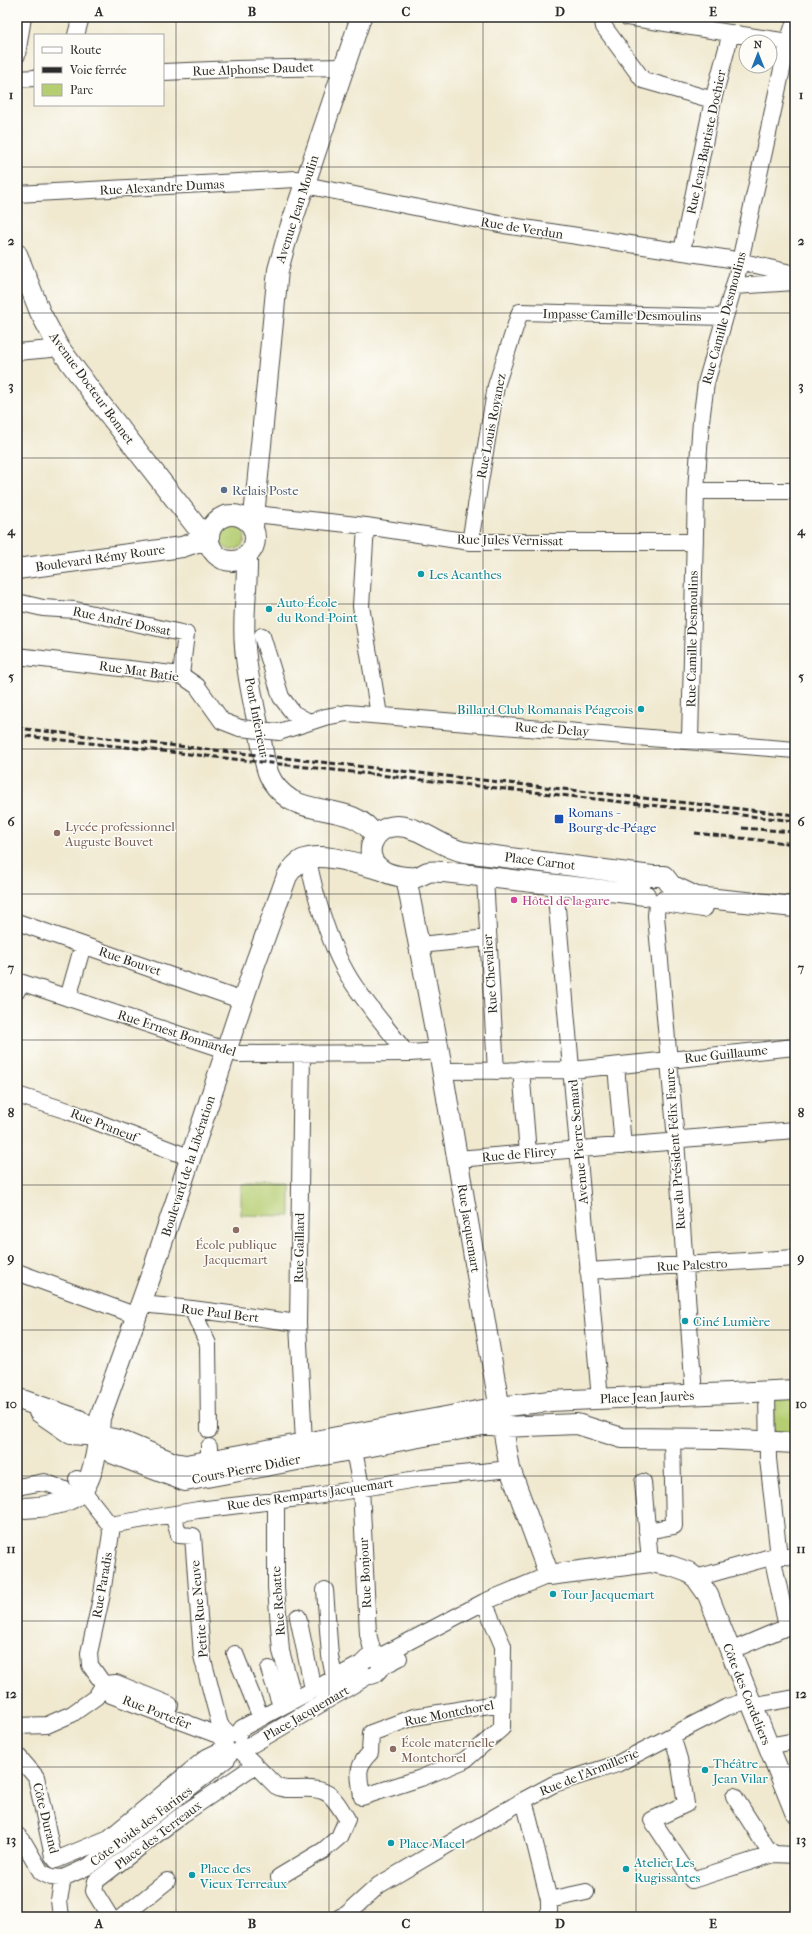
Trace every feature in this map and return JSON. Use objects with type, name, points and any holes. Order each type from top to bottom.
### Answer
[{"type":"main road","name":"Avenue Jean Moulin","points":[[221,544],[255,542],[251,515],[277,278],[288,234],[361,17]]},
{"type":"main road","name":"Avenue Docteur Bonnet","points":[[17,254],[40,312],[58,346],[100,403],[185,512]]},
{"type":"main road","points":[[177,547],[183,530],[185,512],[198,519],[221,544]]},
{"type":"main road","points":[[221,544],[228,515],[251,515]]},
{"type":"main road","name":"Boulevard Rémy Roure","points":[[17,569],[177,547],[221,544]]},
{"type":"main road","name":"Pont Inferieur","points":[[221,544],[248,569],[244,598],[244,646],[252,698],[269,775],[282,793],[291,800],[301,804],[317,808],[368,812],[376,815],[378,837]]},
{"type":"main road","name":"Place Carnot","points":[[378,837],[415,829],[453,850],[659,890]]},
{"type":"main road","points":[[308,859],[337,859],[378,837]]},
{"type":"main road","points":[[378,837],[371,856],[382,870]]},
{"type":"main road","points":[[428,872],[432,867],[436,856],[435,846],[431,839]]},
{"type":"main road","name":"Boulevard de la Libération","points":[[99,1436],[100,1418],[139,1310],[279,895],[287,876],[295,865],[308,859]]},
{"type":"main road","name":"Place Carnot","points":[[337,859],[406,877],[419,877],[428,872],[555,885],[659,890]]},
{"type":"main road","name":"Rue Jacquemart","points":[[406,877],[439,1051],[510,1469],[549,1575]]},
{"type":"main road","points":[[659,890],[696,897],[795,907]]},
{"type":"main road","points":[[659,890],[795,915]]},
{"type":"main road","name":"Place Jean Jaurès","points":[[499,1407],[550,1401],[795,1390]]},
{"type":"main road","points":[[20,1398],[79,1420],[99,1436],[75,1486],[22,1508]]},
{"type":"main road","name":"Cours Pierre Didier","points":[[99,1436],[119,1440],[174,1463],[186,1465],[209,1454],[304,1443],[499,1407]]},
{"type":"main road","name":"Cours Pierre Didier","points":[[99,1436],[114,1454],[185,1481],[488,1424],[502,1427]]},
{"type":"main road","points":[[502,1427],[577,1424],[622,1438],[672,1438],[768,1450],[795,1443]]},
{"type":"main road","points":[[549,1575],[650,1562],[680,1568],[696,1578]]},
{"type":"main road","name":"Côte des Cordeliers","points":[[696,1578],[708,1595],[795,1812]]},
{"type":"street","points":[[17,55],[23,17]]},
{"type":"street","points":[[76,34],[81,17]]},
{"type":"street","points":[[602,17],[604,27],[643,80],[713,100]]},
{"type":"street","points":[[628,17],[788,42]]},
{"type":"street","name":"Rue Camille Desmoulins","points":[[690,740],[696,491],[706,383],[734,286],[789,67],[788,42],[795,21]]},
{"type":"street","name":"Rue Jean-Baptiste Dochier","points":[[682,251],[713,100],[731,33]]},
{"type":"street","name":"Rue Alphonse Daudet","points":[[164,72],[344,67]]},
{"type":"street","points":[[17,79],[34,78]]},
{"type":"street","name":"Rue Alexandre Dumas","points":[[17,194],[296,179],[305,183]]},
{"type":"street","name":"Rue de Verdun","points":[[305,183],[504,226],[682,251],[740,261],[795,274]]},
{"type":"street","points":[[734,286],[795,282]]},
{"type":"street","name":"Impasse Camille Desmoulins","points":[[520,312],[725,317]]},
{"type":"street","name":"Rue Louis Royanez","points":[[470,542],[496,386],[520,312]]},
{"type":"street","points":[[17,352],[51,349],[58,346]]},
{"type":"street","points":[[696,491],[795,491]]},
{"type":"street","name":"Rue Jules Vernissat","points":[[251,515],[366,526],[470,542],[695,542]]},
{"type":"street","points":[[366,526],[361,606],[380,715]]},
{"type":"street","name":"Rue André Dossat","points":[[17,602],[43,608],[75,610],[186,634],[181,675]]},
{"type":"street","points":[[262,636],[282,697],[293,713],[309,722]]},
{"type":"street","name":"Rue Mat Batie","points":[[17,656],[181,675],[197,686],[222,721],[240,728],[279,732],[309,722]]},
{"type":"street","name":"Rue de Delay","points":[[309,722],[346,713],[558,729],[795,750]]},
{"type":"street","points":[[308,859],[321,913],[343,966],[354,985],[403,1049],[410,1053]]},
{"type":"street","name":"Rue Chevalier","points":[[485,878],[496,1071]]},
{"type":"street","name":"Avenue Pierre Semard","points":[[555,885],[600,1399]]},
{"type":"street","name":"Rue du Président Félix Faure","points":[[659,890],[656,916],[676,1140],[694,1395]]},
{"type":"street","name":"Rue Bouvet","points":[[17,922],[243,1001]]},
{"type":"street","points":[[420,945],[488,938]]},
{"type":"street","points":[[68,998],[83,945]]},
{"type":"street","name":"Rue Ernest Bonnardel","points":[[18,987],[68,998],[238,1054],[410,1053],[439,1051]]},
{"type":"street","name":"Rue Guillaume","points":[[442,1072],[521,1069],[572,1070],[795,1047]]},
{"type":"street","name":"Rue Gaillard","points":[[302,1053],[298,1323],[304,1443]]},
{"type":"street","points":[[616,1066],[623,1146]]},
{"type":"street","points":[[521,1069],[528,1153]]},
{"type":"street","name":"Rue Praneuf","points":[[17,1095],[68,1111],[191,1158]]},
{"type":"street","name":"Rue de Flirey","points":[[457,1159],[623,1146],[795,1130]]},
{"type":"street","name":"Rue Palestro","points":[[588,1271],[795,1258]]},
{"type":"street","name":"Rue Paul Bert","points":[[17,1272],[139,1310],[192,1309],[298,1323]]},
{"type":"street","points":[[192,1309],[208,1344],[208,1430]]},
{"type":"street","points":[[730,1651],[787,1627],[774,1565],[778,1555],[778,1548],[768,1450],[767,1391]]},
{"type":"street","points":[[647,1531],[674,1526],[672,1438]]},
{"type":"street","name":"Rue Bonjour","points":[[351,1449],[356,1461],[361,1487],[368,1634],[372,1665]]},
{"type":"street","name":"Rue des Remparts Jacquemart","points":[[110,1525],[276,1500],[316,1496],[361,1487],[510,1469]]},
{"type":"street","points":[[17,1487],[44,1482],[75,1486],[110,1525]]},
{"type":"street","points":[[643,1482],[650,1562]]},
{"type":"street","name":"Rue Rebatte","points":[[276,1500],[276,1588],[281,1651],[288,1703]]},
{"type":"street","name":"Petite Rue Neuve","points":[[173,1515],[179,1535],[193,1536],[202,1656],[230,1741]]},
{"type":"street","name":"Rue Paradis","points":[[104,1684],[90,1665],[89,1653],[102,1594],[111,1533],[110,1525]]},
{"type":"street","points":[[696,1578],[778,1555],[795,1556]]},
{"type":"street","name":"Place Jacquemart","points":[[230,1741],[253,1744],[372,1665],[479,1613],[484,1602],[549,1575]]},
{"type":"street","points":[[325,1590],[330,1656],[334,1677]]},
{"type":"street","points":[[484,1602],[502,1646],[502,1703]]},
{"type":"street","points":[[298,1617],[313,1689]]},
{"type":"street","points":[[235,1654],[261,1718]]},
{"type":"street","name":"Place Jacquemart","points":[[230,1741],[242,1728],[334,1677],[372,1665]]},
{"type":"street","points":[[269,1669],[288,1703]]},
{"type":"street","name":"Rue Portefer","points":[[104,1684],[116,1683],[230,1741]]},
{"type":"street","points":[[17,1726],[47,1725],[72,1714],[96,1697],[104,1684]]},
{"type":"street","points":[[750,1700],[756,1705],[795,1698]]},
{"type":"street","name":"Rue de l'Armillerie","points":[[340,1917],[347,1914],[380,1885],[554,1784],[617,1764],[726,1707],[750,1700]]},
{"type":"street","name":"Rue Montchorel","points":[[502,1703],[502,1728],[465,1760],[421,1778],[362,1798],[359,1768],[364,1759],[370,1753],[371,1733],[414,1717],[502,1703]]},
{"type":"street","points":[[672,1736],[679,1759],[686,1804],[652,1820],[692,1880],[774,1854],[795,1855]]},
{"type":"street","points":[[230,1741],[276,1786],[283,1789],[312,1788],[323,1790],[334,1799],[347,1819],[339,1837],[324,1850],[279,1877]]},
{"type":"street","name":"Côte Durand","points":[[17,1755],[36,1777],[53,1856],[56,1860],[109,1838],[207,1757],[230,1741]]},
{"type":"street","name":"Côte Poids des Farines","points":[[63,1878],[90,1866],[227,1759],[230,1741]]},
{"type":"street","points":[[768,1746],[795,1741]]},
{"type":"street","name":"Place des Terreaux","points":[[110,1917],[94,1891],[96,1882],[183,1814],[254,1766]]},
{"type":"street","points":[[734,1796],[767,1848],[774,1854]]},
{"type":"street","points":[[525,1802],[549,1900],[549,1917]]},
{"type":"street","points":[[17,1835],[23,1841],[42,1872],[51,1877],[63,1878],[59,1900],[61,1917]]},
{"type":"street","points":[[122,1917],[167,1881]]},
{"type":"street","points":[[549,1900],[586,1892]]},
{"type":"green space","points":[[232,524],[241,528],[245,537],[241,546],[232,550],[223,546],[219,537],[223,528]]},
{"type":"green space","points":[[241,1184],[290,1184],[290,1216],[241,1215]]},
{"type":"green space","points":[[795,1393],[795,1439],[774,1437],[773,1394]]},
{"type":"railway","points":[[17,728],[795,815]]},
{"type":"railway","points":[[17,735],[795,821]]},
{"type":"railway","points":[[742,828],[795,832]]},
{"type":"railway","points":[[695,833],[795,844]]},
{"type":"place","name":"Relais Poste","points":[[224,490]]},
{"type":"place","name":"Les Acanthes","points":[[421,574]]},
{"type":"place","name":"Auto-École du Rond-Point","points":[[269,609]]},
{"type":"place","name":"Billard Club Romanais Péageois","points":[[641,709]]},
{"type":"place","name":"Romans - Bourg-de-Péage","points":[[559,819]]},
{"type":"place","name":"Lycée professionnel Auguste Bouvet","points":[[57,833]]},
{"type":"place","name":"Hôtel de la gare","points":[[514,900]]},
{"type":"place","name":"École publique Jacquemart","points":[[236,1230]]},
{"type":"place","name":"Ciné Lumière","points":[[685,1321]]},
{"type":"place","name":"Tour Jacquemart","points":[[553,1594]]},
{"type":"place","name":"École maternelle Montchorel","points":[[393,1749]]},
{"type":"place","name":"Théâtre Jean Vilar","points":[[705,1770]]},
{"type":"place","name":"Place Macel","points":[[391,1843]]},
{"type":"place","name":"Atelier Les Rugissantes","points":[[626,1869]]},
{"type":"place","name":"Place des Vieux Terreaux","points":[[192,1875]]}]
